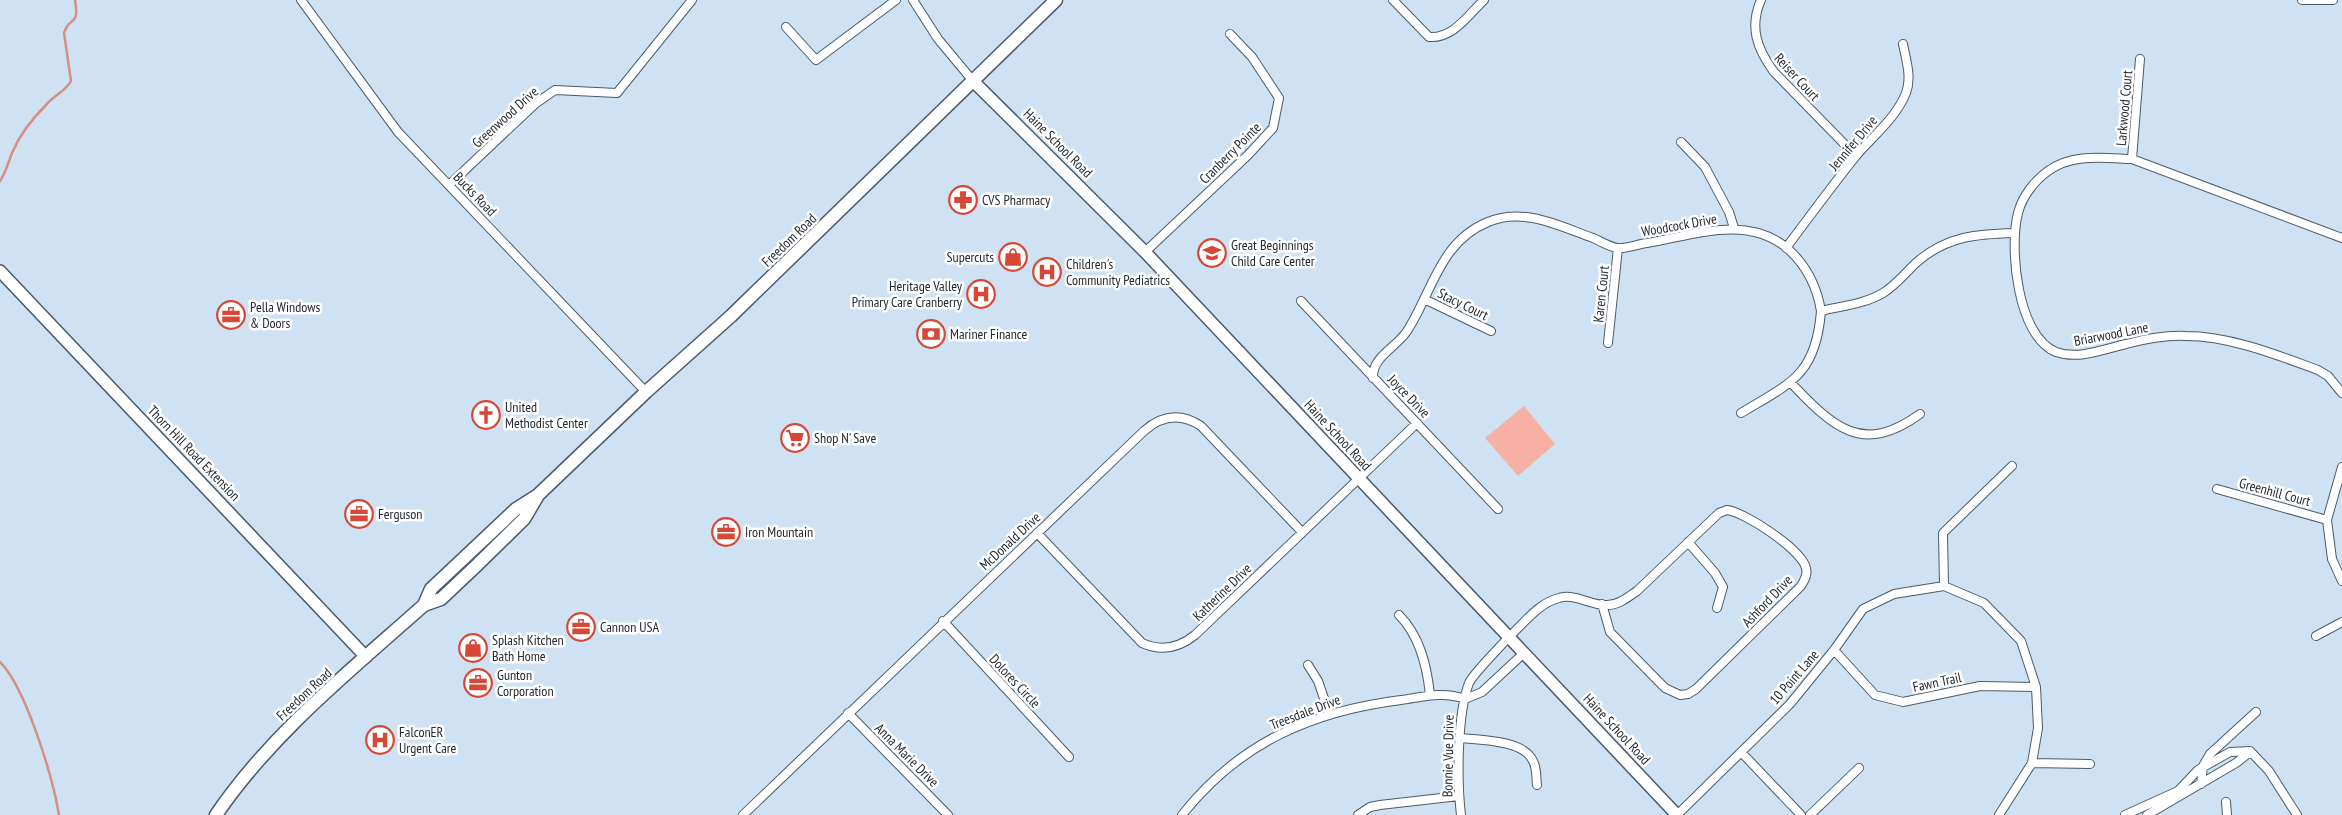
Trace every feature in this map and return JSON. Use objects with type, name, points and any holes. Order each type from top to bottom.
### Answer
[{"type":"main road","name":"Freedom Road","points":[[216,815],[266,750],[424,605],[441,599],[490,553],[524,519],[538,495],[646,392],[744,304],[1056,0]]},
{"type":"street","name":"Bucks Road","points":[[301,0],[398,132],[646,392]]},
{"type":"street","name":"Greenwood Drive","points":[[449,185],[535,104],[555,90],[617,93],[692,0]]},
{"type":"street","points":[[786,27],[816,60],[896,0]]},
{"type":"street","points":[[912,0],[938,38],[973,81]]},
{"type":"street","points":[[1393,0],[1429,37],[1440,38],[1450,33],[1484,0]]},
{"type":"street","name":"Reiser Court","points":[[1762,0],[1754,24],[1756,40],[1763,58],[1774,72],[1856,156]]},
{"type":"street","points":[[2302,0],[2333,0]]},
{"type":"street","name":"Cranberry Pointe","points":[[1145,252],[1244,159],[1273,128],[1279,98],[1252,57],[1230,34]]},
{"type":"street","name":"Jennifer Drive","points":[[1786,248],[1856,156],[1882,129],[1906,92],[1908,71],[1903,44]]},
{"type":"street","name":"Larkwood Court","points":[[2132,159],[2140,59]]},
{"type":"street","name":"Haine School Road","points":[[973,81],[1145,252],[1677,815]]},
{"type":"street","points":[[1681,142],[1705,167],[1729,212],[1734,228]]},
{"type":"street","name":"Briarwood Lane","points":[[2342,238],[2132,159],[2081,158],[2062,163],[2048,170],[2027,192],[2018,214],[2014,234],[2016,278],[2021,298],[2037,335],[2055,351],[2079,355],[2168,336],[2213,339],[2239,344],[2318,370],[2328,376],[2342,393]]},
{"type":"street","points":[[1373,378],[1375,363],[1407,332],[1440,265],[1456,243],[1476,227],[1502,218],[1526,217],[1541,219],[1618,248]]},
{"type":"street","name":"Woodcock Drive","points":[[1618,248],[1734,228],[1756,231],[1776,240],[1797,257],[1818,294],[1821,311]]},
{"type":"street","points":[[1741,413],[1791,383],[1805,368],[1817,340],[1821,311],[1870,299],[1882,294],[1921,259],[1945,244],[1974,234],[2014,234]]},
{"type":"street","name":"Karen Court","points":[[1608,343],[1618,248]]},
{"type":"street","name":"Thorn Hill Road Extension","points":[[0,272],[366,657]]},
{"type":"street","name":"Stacy Court","points":[[1424,298],[1491,332]]},
{"type":"street","name":"Joyce Drive","points":[[1301,301],[1498,509]]},
{"type":"street","points":[[1791,383],[1815,408],[1837,426],[1848,431],[1866,435],[1892,432],[1920,414]]},
{"type":"street","name":"McDonald Drive","points":[[743,815],[1150,425],[1164,419],[1179,417],[1195,422],[1210,434],[1302,532]]},
{"type":"street","name":"Katherine Drive","points":[[1037,534],[1142,643],[1162,649],[1182,644],[1195,635],[1417,423]]},
{"type":"street","points":[[1999,815],[2032,763],[2038,728],[2036,687],[2021,641],[1984,603],[1944,586],[1943,533],[2012,466]]},
{"type":"street","points":[[2342,467],[2327,520],[2332,559],[2342,581]]},
{"type":"street","name":"Greenhill Court","points":[[2217,489],[2327,520]]},
{"type":"street","name":"Ashford Drive","points":[[1508,637],[1538,609],[1552,600],[1574,597],[1602,604],[1616,604],[1638,591],[1719,513],[1727,510],[1735,511],[1793,549],[1802,559],[1806,568],[1806,578],[1801,586],[1696,689],[1688,694],[1680,695],[1665,688],[1610,632],[1602,604]]},
{"type":"street","points":[[1688,542],[1715,573],[1723,587],[1717,608]]},
{"type":"street","name":"10 Point Lane","points":[[1677,815],[1790,704],[1834,650],[1863,609],[1894,594],[1944,586]]},
{"type":"street","points":[[1399,615],[1412,630],[1417,640],[1428,678],[1430,695]]},
{"type":"street","name":"Dolores Circle","points":[[943,622],[1069,757]]},
{"type":"street","points":[[2316,636],[2342,622]]},
{"type":"street","name":"Bonnie Vue Drive","points":[[1461,815],[1458,796],[1462,708],[1470,682],[1508,637]]},
{"type":"street","name":"Fawn Trail","points":[[1834,650],[1875,695],[1903,702],[1980,686],[2036,687]]},
{"type":"street","name":"Bonnie Vue Drive","points":[[1465,699],[1482,692],[1524,653]]},
{"type":"street","points":[[1308,665],[1318,681],[1329,713]]},
{"type":"street","name":"Treesdale Drive","points":[[1182,815],[1216,779],[1245,755],[1275,736],[1329,713],[1357,706],[1430,695],[1446,694],[1465,699]]},
{"type":"street","points":[[2201,784],[2203,766],[2214,748],[2256,712]]},
{"type":"street","name":"Anna Marie Drive","points":[[848,713],[948,815]]},
{"type":"street","points":[[1460,738],[1502,742],[1522,750],[1534,762],[1537,785]]},
{"type":"street","points":[[2125,815],[2178,791],[2203,766],[2230,752],[2250,751]]},
{"type":"street","points":[[2147,815],[2236,763],[2250,751]]},
{"type":"street","points":[[2250,751],[2269,772],[2297,815]]},
{"type":"street","points":[[1741,752],[1801,815]]},
{"type":"street","points":[[2032,763],[2090,764]]},
{"type":"street","points":[[1810,815],[1859,768]]},
{"type":"street","points":[[1358,815],[1370,807],[1380,804],[1458,796]]},
{"type":"street","points":[[2226,802],[2227,815]]},
{"type":"shaded area","points":[[1524,406],[1555,444],[1518,476],[1485,438]]},
{"type":"waterway","points":[[0,181],[18,140],[36,116],[71,81],[64,33],[75,18],[75,0]]},
{"type":"waterway","points":[[0,662],[10,675],[29,712],[45,757],[59,815]]},
{"type":"place","name":"CVS Pharmacy","points":[[963,200]]},
{"type":"place","name":"Great Beginnings Child Care Center","points":[[1212,253]]},
{"type":"place","name":"Supercuts","points":[[1013,257]]},
{"type":"place","name":"Children's Community Pediatrics","points":[[1047,272]]},
{"type":"place","name":"Heritage Valley Primary Care Cranberry","points":[[981,294]]},
{"type":"place","name":"Pella Windows & Doors","points":[[231,315]]},
{"type":"place","name":"Mariner Finance","points":[[931,334]]},
{"type":"place","name":"United Methodist Center","points":[[486,415]]},
{"type":"place","name":"Shop N' Save","points":[[795,438]]},
{"type":"place","name":"Ferguson","points":[[359,514]]},
{"type":"place","name":"Iron Mountain","points":[[726,532]]},
{"type":"place","name":"Cannon USA","points":[[581,627]]},
{"type":"place","name":"Splash Kitchen Bath Home","points":[[473,648]]},
{"type":"place","name":"Gunton Corporation","points":[[478,683]]},
{"type":"place","name":"FalconER Urgent Care","points":[[380,740]]}]
